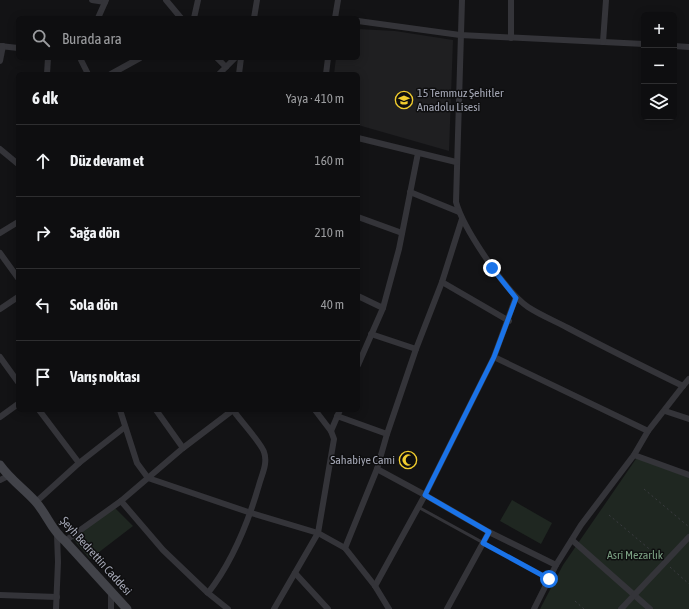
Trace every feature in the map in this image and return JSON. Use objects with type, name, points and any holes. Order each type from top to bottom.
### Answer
[{"type":"main road","name":"Şeyh Bedrettin Caddesi","points":[[0,465],[4,478],[36,502],[57,535],[65,541],[128,609]]},
{"type":"street","points":[[92,0],[106,1],[99,16]]},
{"type":"street","points":[[166,0],[179,16]]},
{"type":"street","points":[[194,16],[198,0]]},
{"type":"street","points":[[254,16],[257,0]]},
{"type":"street","points":[[335,16],[338,0]]},
{"type":"street","points":[[462,0],[456,162],[456,202],[462,219],[492,268],[516,298],[528,307],[577,333],[683,386]]},
{"type":"street","points":[[510,38],[511,0]]},
{"type":"street","points":[[604,42],[606,0]]},
{"type":"street","points":[[360,21],[460,35],[641,44]]},
{"type":"street","points":[[0,61],[1,46],[16,48]]},
{"type":"street","points":[[677,46],[689,47]]},
{"type":"street","points":[[47,72],[48,60]]},
{"type":"street","points":[[81,60],[87,72]]},
{"type":"street","points":[[115,72],[136,60]]},
{"type":"street","points":[[219,60],[226,67]]},
{"type":"street","points":[[221,72],[233,60]]},
{"type":"street","points":[[239,72],[241,60]]},
{"type":"street","points":[[326,72],[328,60]]},
{"type":"street","points":[[360,138],[456,162]]},
{"type":"street","points":[[0,149],[16,162]]},
{"type":"street","points":[[360,360],[383,308],[399,249],[418,152]]},
{"type":"street","points":[[410,192],[459,212]]},
{"type":"street","points":[[360,218],[402,233]]},
{"type":"street","points":[[344,548],[377,470],[387,434],[416,349],[442,282],[462,219]]},
{"type":"street","points":[[0,233],[16,225]]},
{"type":"street","points":[[0,253],[16,275]]},
{"type":"street","points":[[442,282],[509,321]]},
{"type":"street","points":[[360,297],[383,308]]},
{"type":"street","points":[[0,309],[16,298]]},
{"type":"street","points":[[375,586],[425,495],[494,357],[509,321],[516,298]]},
{"type":"street","points":[[371,334],[416,349]]},
{"type":"street","points":[[0,357],[16,379]]},
{"type":"street","points":[[494,357],[648,431]]},
{"type":"street","points":[[534,609],[556,565],[581,525],[634,455],[648,431],[689,379]]},
{"type":"street","points":[[0,417],[16,405]]},
{"type":"street","points":[[665,411],[689,419]]},
{"type":"street","points":[[40,412],[78,463]]},
{"type":"street","points":[[121,412],[137,463],[148,478],[251,513],[318,533],[344,548],[375,586],[386,607]]},
{"type":"street","points":[[157,412],[183,448]]},
{"type":"street","points":[[65,541],[121,501],[183,448],[230,412]]},
{"type":"street","points":[[208,592],[218,580],[233,553],[251,513],[266,461],[264,450],[235,412]]},
{"type":"street","points":[[274,609],[318,533],[334,440],[331,431],[317,412]]},
{"type":"street","points":[[331,431],[338,413],[387,434]]},
{"type":"street","points":[[36,502],[78,463],[125,427]]},
{"type":"street","points":[[634,455],[689,475]]},
{"type":"street","points":[[377,470],[425,495],[489,532],[556,565]]},
{"type":"street","points":[[121,501],[163,550],[228,609]]},
{"type":"street","points":[[447,609],[489,532]]},
{"type":"street","points":[[56,609],[58,562],[57,535]]},
{"type":"street","points":[[621,609],[689,537]]},
{"type":"street","points":[[572,540],[650,609]]},
{"type":"street","points":[[294,573],[328,609]]},
{"type":"street","points":[[111,592],[111,609]]},
{"type":"street","points":[[0,595],[57,597]]},
{"type":"lane","points":[[418,507],[549,579]]},
{"type":"path","points":[[644,489],[689,527]]},
{"type":"path","points":[[609,515],[689,584]]},
{"type":"path","points":[[575,601],[584,609]]},
{"type":"shaded area","name":"15 Temmuz Şehitler Anadolu Lisesi","points":[[360,29],[395,31],[453,40],[449,151],[360,126],[360,72],[334,72],[336,60],[360,60]]},
{"type":"green space","name":"Asri Mezarlık","points":[[638,456],[689,475],[689,609],[540,609],[563,565]]},
{"type":"green space","points":[[512,500],[552,523],[541,544],[500,521]]},
{"type":"green space","points":[[112,505],[133,526],[90,559],[71,537]]},
{"type":"place","name":"15 Temmuz Şehitler Anadolu Lisesi","points":[[404,100]]},
{"type":"place","name":"Sahabiye Cami","points":[[408,460]]},
{"type":"route","points":[[492,268],[516,298],[509,321],[494,357],[425,495],[489,532],[483,543],[549,579]]}]
